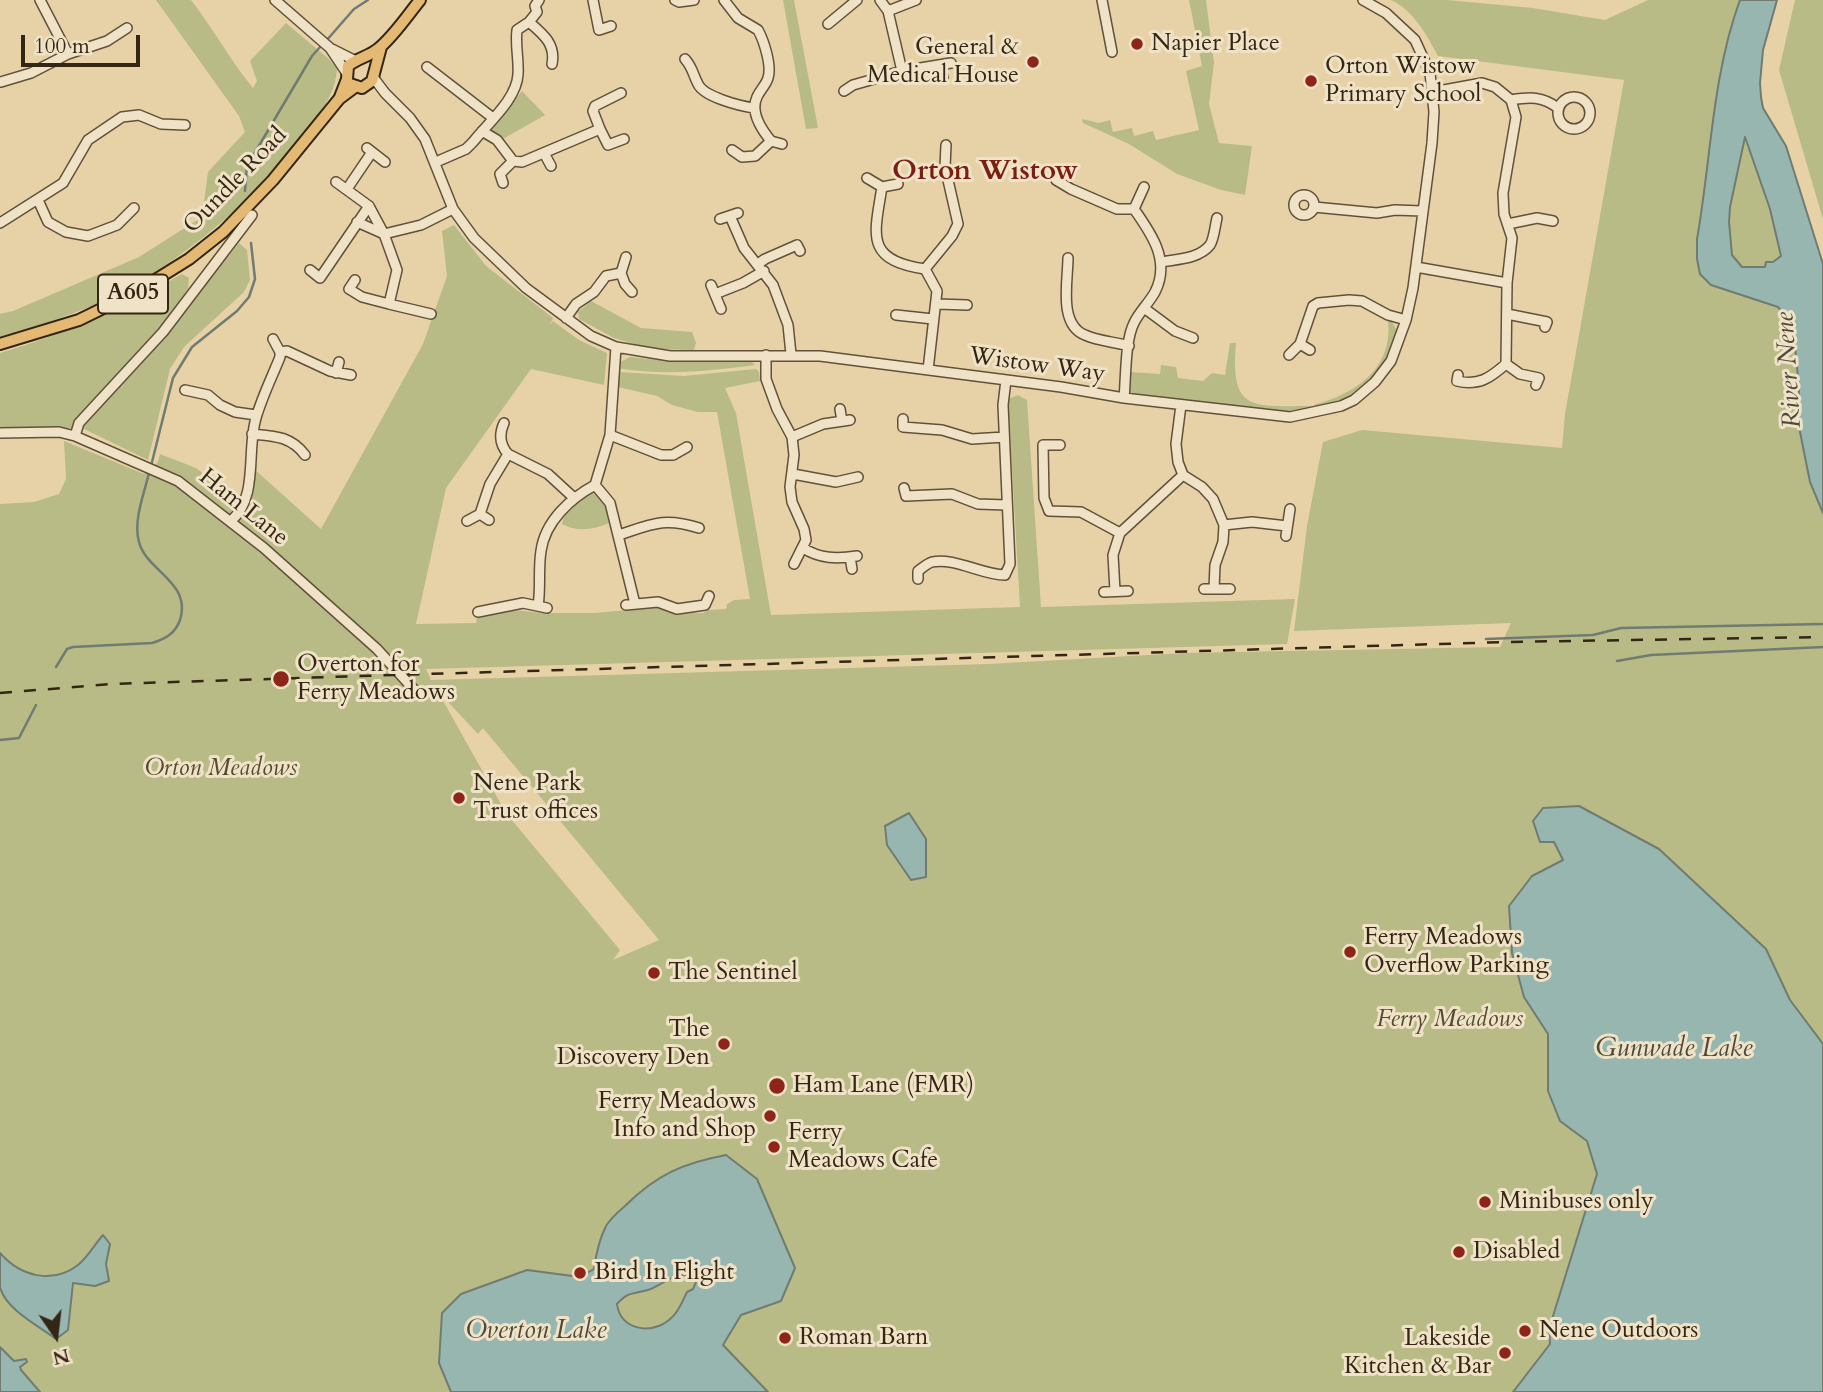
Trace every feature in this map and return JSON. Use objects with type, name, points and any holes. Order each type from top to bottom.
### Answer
[{"type":"main road","points":[[373,73],[353,81],[348,66],[381,46],[420,0]]},
{"type":"main road","points":[[373,73],[381,46]]},
{"type":"main road","points":[[359,60],[369,63],[373,73]]},
{"type":"main road","name":"Oundle Road","points":[[0,344],[79,320],[136,292],[251,214],[273,180],[353,81]]},
{"type":"street","points":[[40,0],[68,54]]},
{"type":"street","points":[[593,0],[599,30],[611,26]]},
{"type":"street","points":[[675,0],[694,0]]},
{"type":"street","points":[[724,0],[738,18],[754,26],[761,36],[769,77],[756,98],[754,108],[763,131],[771,141],[782,144]]},
{"type":"street","points":[[828,24],[842,18],[857,0]]},
{"type":"street","points":[[880,0],[888,11],[902,71]]},
{"type":"street","points":[[888,11],[916,0]]},
{"type":"street","points":[[1102,0],[1112,52]]},
{"type":"street","name":"Wistow Way","points":[[373,73],[384,93],[410,118],[425,139],[453,209],[486,251],[526,288],[566,318],[592,336],[616,347],[670,356],[825,356],[1124,398],[1290,417],[1341,406],[1354,400],[1375,382],[1391,362],[1406,320],[1416,267],[1432,143],[1433,92],[1430,73],[1415,40],[1387,13],[1363,0]]},
{"type":"street","points":[[436,162],[466,149],[515,89],[518,76],[515,43],[517,30],[537,12],[534,2]]},
{"type":"street","points":[[278,3],[330,48],[353,81]]},
{"type":"street","points":[[529,22],[547,37],[553,49],[552,64]]},
{"type":"street","points":[[1,82],[31,73],[68,54],[107,41],[127,28]]},
{"type":"street","points":[[330,48],[359,60]]},
{"type":"street","points":[[685,59],[695,65],[702,97],[754,108]]},
{"type":"street","points":[[844,91],[851,81],[951,63]]},
{"type":"street","points":[[940,65],[943,78]]},
{"type":"street","points":[[427,67],[493,118]]},
{"type":"street","name":"Wistow Way","points":[[353,81],[384,93]]},
{"type":"street","points":[[1433,92],[1482,83],[1495,87],[1511,100],[1516,117],[1503,193],[1512,237],[1507,283],[1506,364],[1489,379],[1471,385],[1457,381],[1458,375]]},
{"type":"street","points":[[621,93],[595,106],[593,111],[607,148],[624,139]]},
{"type":"street","points":[[1511,100],[1546,99],[1558,108]]},
{"type":"street","points":[[0,222],[63,183],[88,140],[122,117],[139,115],[161,124],[185,125]]},
{"type":"street","points":[[503,183],[500,174],[513,162],[522,162],[600,129]]},
{"type":"street","points":[[482,131],[497,140],[513,162]]},
{"type":"street","points":[[732,150],[742,158],[755,156],[771,141]]},
{"type":"street","points":[[925,269],[953,236],[958,224],[944,167],[946,145]]},
{"type":"street","points":[[347,189],[369,150],[385,162]]},
{"type":"street","points":[[544,153],[551,166]]},
{"type":"street","points":[[867,177],[882,187],[898,184]]},
{"type":"street","points":[[1056,180],[1117,209],[1133,208]]},
{"type":"street","points":[[336,182],[369,206],[384,234],[397,270],[389,304]]},
{"type":"street","points":[[882,187],[875,233],[880,250],[889,260],[925,269],[937,291],[928,370]]},
{"type":"street","points":[[1133,208],[1144,187]]},
{"type":"street","points":[[38,200],[48,222],[66,232],[88,236],[117,225],[134,208]]},
{"type":"street","points":[[310,270],[322,280],[369,206]]},
{"type":"street","points":[[1314,207],[1377,213],[1395,210],[1422,211]]},
{"type":"street","points":[[1124,398],[1133,325],[1156,290],[1161,262],[1155,239],[1133,208]]},
{"type":"street","points":[[357,222],[384,234],[421,225],[453,209]]},
{"type":"street","points":[[75,436],[79,423],[163,332],[251,214]]},
{"type":"street","points":[[720,219],[734,214],[744,248],[773,285],[788,325],[791,354]]},
{"type":"street","points":[[1161,262],[1194,256],[1203,251],[1211,244],[1217,218]]},
{"type":"street","points":[[1508,225],[1537,218],[1553,220]]},
{"type":"street","points":[[721,309],[713,290],[743,283],[761,268],[765,258],[797,245],[800,251]]},
{"type":"street","points":[[626,257],[621,273],[632,292]]},
{"type":"street","points":[[1068,258],[1069,319],[1077,330],[1086,336],[1129,346]]},
{"type":"street","points":[[1416,267],[1507,283]]},
{"type":"street","points":[[566,318],[576,304],[594,292],[603,278],[621,273]]},
{"type":"street","points":[[355,280],[349,289],[362,297],[431,314]]},
{"type":"street","points":[[1289,355],[1300,344],[1313,306],[1318,303],[1362,301],[1388,315],[1406,320]]},
{"type":"street","points":[[937,304],[967,305]]},
{"type":"street","points":[[1144,309],[1175,331],[1193,338]]},
{"type":"street","points":[[1507,314],[1547,322]]},
{"type":"street","points":[[896,315],[933,319]]},
{"type":"street","points":[[231,521],[241,512],[247,500],[256,415],[280,352],[273,339]]},
{"type":"street","points":[[1300,344],[1310,350]]},
{"type":"street","points":[[478,612],[523,603],[542,607],[541,550],[544,539],[573,497],[595,485],[610,435],[616,347]]},
{"type":"street","points":[[280,352],[287,351],[336,373],[351,375]]},
{"type":"street","points":[[766,355],[766,379],[777,409],[792,437],[792,502],[806,540],[794,564]]},
{"type":"street","points":[[336,373],[339,362]]},
{"type":"street","points":[[1506,364],[1520,374],[1538,379]]},
{"type":"street","points":[[916,572],[931,562],[951,562],[982,572],[1005,575],[1010,564],[1004,437],[1006,380]]},
{"type":"street","points":[[185,390],[208,395],[235,412],[256,415]]},
{"type":"street","points":[[1181,405],[1176,444],[1178,462],[1183,475],[1202,487],[1213,499],[1224,525],[1223,542],[1217,554],[1209,589],[1230,589]]},
{"type":"street","points":[[792,437],[822,424],[846,420],[840,409]]},
{"type":"street","points":[[504,423],[500,437],[503,449],[548,474],[573,497]]},
{"type":"street","points":[[904,427],[943,430],[972,439],[1004,437]]},
{"type":"street","name":"Ham Lane","points":[[0,433],[59,432],[75,436],[178,481],[264,548],[377,649],[419,695]]},
{"type":"street","points":[[252,433],[284,437],[301,443],[305,455]]},
{"type":"street","points":[[610,435],[661,455],[673,456],[687,447]]},
{"type":"street","points":[[1060,445],[1043,445],[1044,498],[1049,510],[1081,512],[1120,533]]},
{"type":"street","points":[[467,521],[480,514],[490,484],[508,454]]},
{"type":"street","points":[[793,474],[852,483]]},
{"type":"street","points":[[1115,591],[1113,555],[1120,533],[1183,475]]},
{"type":"street","points":[[595,485],[610,503],[619,535],[630,605],[658,602],[677,609],[691,609],[705,605],[709,596]]},
{"type":"street","points":[[906,496],[952,494],[978,504],[1006,505]]},
{"type":"street","points":[[1224,525],[1252,522],[1287,531],[1290,509]]},
{"type":"street","points":[[480,514],[489,520]]},
{"type":"street","points":[[619,535],[648,524],[663,522],[683,522],[699,528]]},
{"type":"street","points":[[803,548],[815,555],[830,558],[854,557],[852,569]]},
{"type":"street","points":[[1104,592],[1128,591]]},
{"type":"green space","points":[[156,0],[191,0],[253,88],[257,81],[250,61],[286,23],[337,69],[332,91],[315,120],[259,187],[189,248],[143,280],[110,298],[0,338],[0,314],[13,311],[139,257],[202,217],[208,172],[245,132],[239,116]]},
{"type":"green space","points":[[783,0],[794,0],[818,128],[806,129]]},
{"type":"green space","points":[[1189,0],[1206,0],[1214,63],[1209,104],[1219,143],[1252,146],[1245,195],[1221,190],[1177,174],[1129,144],[1083,123],[1082,119],[1099,123],[1110,120],[1113,132],[1132,128],[1134,136],[1153,131],[1156,140],[1199,130],[1186,71],[1202,66]]},
{"type":"green space","points":[[1391,0],[1447,0],[1533,8],[1605,20],[1648,0],[1740,0],[1724,53],[1697,239],[1711,285],[1778,307],[1793,325],[1797,402],[1818,502],[1823,513],[1823,1392],[27,1392],[36,1388],[0,1347],[0,504],[34,502],[59,494],[66,479],[64,441],[144,474],[158,462],[160,454],[196,468],[248,509],[251,504],[253,468],[321,529],[423,344],[447,276],[442,231],[454,225],[486,266],[553,318],[550,325],[553,321],[579,340],[607,353],[604,385],[531,369],[446,488],[416,624],[476,623],[477,618],[512,610],[596,613],[656,607],[680,613],[703,613],[726,609],[727,604],[734,600],[750,599],[717,412],[698,412],[672,405],[657,396],[618,387],[619,372],[684,376],[756,369],[759,372],[760,381],[725,388],[736,413],[771,615],[1020,607],[1008,399],[1018,395],[1027,400],[1041,607],[1295,599],[1287,644],[426,669],[431,680],[988,664],[1184,653],[1500,647],[1511,623],[1294,631],[1307,526],[1323,442],[1362,430],[1562,448],[1565,414],[1624,80],[1438,56],[1419,24],[1399,4]],"holes":[[[437,690],[478,734],[483,728],[659,940],[613,960],[620,950],[506,813]]]},
{"type":"green space","points":[[1795,0],[1823,0],[1823,219],[1779,70]]},
{"type":"green space","points":[[522,91],[545,115],[503,139],[491,130]]},
{"type":"green space","points":[[1746,137],[1770,209],[1781,257],[1765,267],[1742,267],[1734,258],[1728,233],[1731,205]]},
{"type":"green space","points":[[239,243],[247,250],[250,280],[244,292],[184,347],[170,369],[148,460],[82,428],[0,427],[0,353],[93,319],[182,274],[189,278],[188,288],[179,302],[187,307]]},
{"type":"green space","points":[[591,301],[641,328],[692,332],[696,343],[694,350],[651,349],[614,338],[579,319],[578,312]]},
{"type":"green space","points":[[1390,319],[1398,332],[1377,374],[1358,392],[1332,404],[1315,408],[1314,405],[1357,386],[1378,366],[1388,338]]},
{"type":"green space","points":[[1230,343],[1236,343],[1237,382],[1242,394],[1250,401],[1260,405],[1311,406],[1312,410],[1290,413],[1269,411],[1131,394],[1127,391],[1130,372],[1160,374],[1161,365],[1176,367],[1178,378],[1203,381],[1212,373],[1225,375]]},
{"type":"green space","points":[[630,357],[678,362],[752,362],[755,365],[669,372],[617,368],[620,362]]},
{"type":"green space","points":[[595,493],[604,502],[609,523],[585,529],[562,524],[566,513],[574,504]]},
{"type":"water","points":[[1740,0],[1777,0],[1763,50],[1761,97],[1763,108],[1786,146],[1823,264],[1823,513],[1810,482],[1798,422],[1799,388],[1793,325],[1778,307],[1711,285],[1700,274],[1697,259],[1697,239],[1713,118],[1731,29]],"holes":[[[1745,137],[1770,209],[1781,256],[1773,262],[1766,262],[1765,267],[1742,267],[1732,255],[1729,222]]]},
{"type":"water","name":"Gunwade Lake","points":[[1579,806],[1659,849],[1766,949],[1790,1000],[1823,1044],[1823,1392],[1513,1392],[1550,1344],[1549,1329],[1597,1174],[1587,1141],[1560,1121],[1548,1091],[1548,1034],[1524,997],[1512,953],[1509,906],[1532,876],[1563,860],[1554,842],[1540,842],[1533,821],[1543,808]]},
{"type":"water","points":[[909,813],[926,839],[926,877],[911,880],[887,845],[885,826]]},
{"type":"water","name":"Overton Lake","points":[[726,1155],[757,1179],[795,1268],[781,1301],[741,1315],[723,1345],[768,1392],[451,1392],[439,1363],[442,1313],[461,1294],[527,1270],[580,1277],[594,1269],[600,1242],[608,1223],[636,1195],[659,1178],[683,1166]],"holes":[[[679,1275],[692,1275],[696,1282],[693,1289],[687,1292],[675,1314],[662,1325],[637,1327],[624,1320],[619,1313],[617,1304],[628,1295],[652,1289]]]},
{"type":"water","points":[[103,1235],[110,1244],[106,1264],[109,1281],[95,1286],[73,1283],[68,1330],[56,1339],[8,1303],[0,1287],[0,1253],[27,1272],[58,1275],[78,1265]]},
{"type":"water","points":[[0,1347],[14,1361],[26,1359],[27,1362],[20,1367],[21,1370],[40,1392],[0,1392]]},
{"type":"waterway","points":[[326,41],[354,9],[368,0]]},
{"type":"waterway","points":[[245,191],[247,166],[312,56],[321,46]]},
{"type":"waterway","points":[[151,466],[173,378],[192,347],[237,311],[249,297],[255,279],[251,243]]},
{"type":"waterway","points":[[56,667],[67,649],[152,643],[169,635],[178,625],[182,607],[180,596],[143,552],[139,542],[138,516],[149,473]]},
{"type":"waterway","points":[[1486,639],[1593,635],[1621,628],[1823,624]]},
{"type":"waterway","points":[[1617,661],[1651,655],[1823,647]]},
{"type":"waterway","points":[[0,740],[19,738],[36,705]]},
{"type":"railway","points":[[0,693],[112,684],[393,675],[1506,642],[1823,637]]},
{"type":"place","name":"Napier Place","points":[[1137,44]]},
{"type":"place","name":"General & Medical House","points":[[1033,62]]},
{"type":"place","name":"Orton Wistow Primary School","points":[[1311,81]]},
{"type":"place","name":"Overton for Ferry Meadows","points":[[281,679]]},
{"type":"place","name":"Nene Park Trust offices","points":[[459,798]]},
{"type":"place","name":"Ferry Meadows Overflow Parking","points":[[1350,952]]},
{"type":"place","name":"The Sentinel","points":[[654,973]]},
{"type":"place","name":"The Discovery Den","points":[[724,1044]]},
{"type":"place","name":"Ham Lane (FMR)","points":[[777,1086]]},
{"type":"place","name":"Ferry Meadows Info and Shop","points":[[770,1116]]},
{"type":"place","name":"Ferry Meadows Cafe","points":[[774,1147]]},
{"type":"place","name":"Minibuses only","points":[[1485,1202]]},
{"type":"place","name":"Disabled","points":[[1459,1252]]},
{"type":"place","name":"Bird In Flight","points":[[580,1273]]},
{"type":"place","name":"Nene Outdoors","points":[[1525,1331]]},
{"type":"place","name":"Roman Barn","points":[[785,1338]]},
{"type":"place","name":"Lakeside Kitchen & Bar","points":[[1505,1353]]},
{"type":"district","name":"Orton Wistow","points":[[985,173]]},
{"type":"water label","name":"River Nene","points":[[1790,370]]},
{"type":"park label","name":"Orton Meadows","points":[[221,769]]},
{"type":"park label","name":"Ferry Meadows","points":[[1450,1020]]}]
